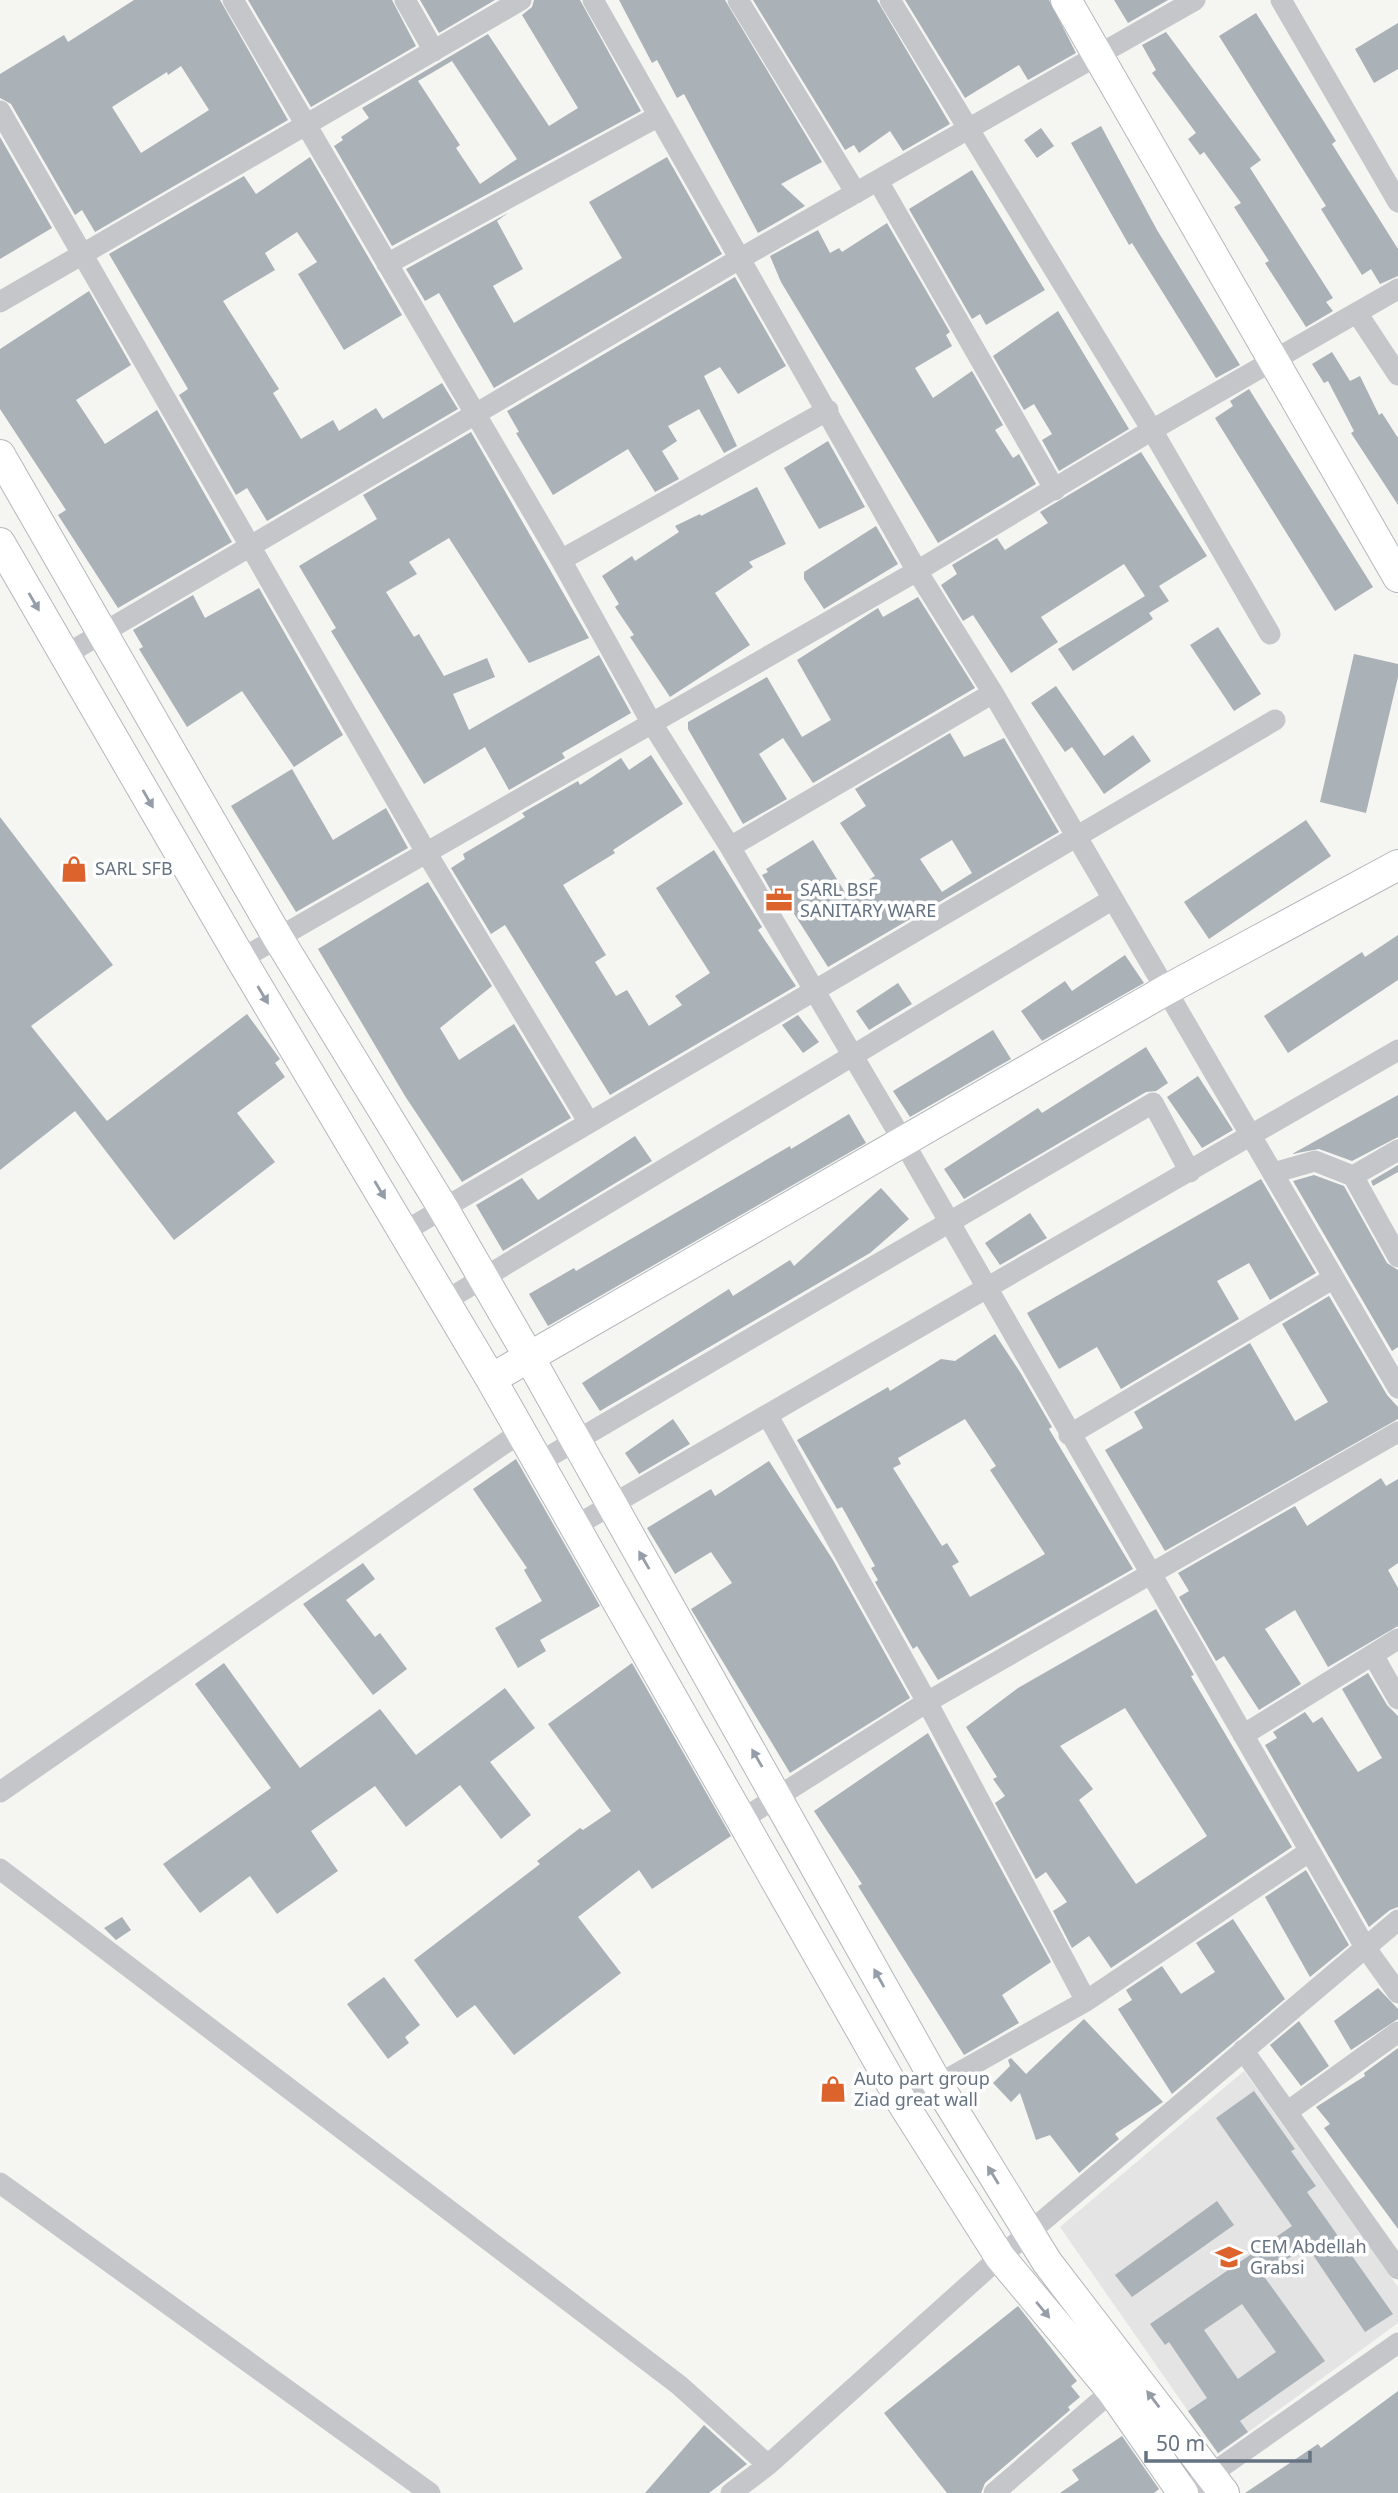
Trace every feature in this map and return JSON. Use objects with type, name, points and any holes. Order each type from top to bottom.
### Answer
[{"type":"street","points":[[233,0],[561,560],[651,722],[730,847],[903,1141],[1069,1435],[1365,1947],[1398,1993]]},
{"type":"street","points":[[405,0],[433,51]]},
{"type":"street","points":[[0,302],[520,0]]},
{"type":"street","points":[[593,0],[917,571],[993,693],[1398,1388]]},
{"type":"street","points":[[738,0],[856,193]]},
{"type":"street","points":[[890,0],[1152,430],[1270,634]]},
{"type":"street","points":[[1066,0],[1398,577]]},
{"type":"street","points":[[65,655],[741,258],[1099,57],[1195,0]]},
{"type":"street","points":[[1281,0],[1398,202]]},
{"type":"street","points":[[0,111],[252,545],[426,852],[588,1121]]},
{"type":"street","points":[[387,264],[659,116]]},
{"type":"street","points":[[878,181],[1055,490]]},
{"type":"street","points":[[241,959],[917,571],[1152,430],[1398,289]]},
{"type":"street","points":[[1357,313],[1398,375]]},
{"type":"street","points":[[561,560],[828,410]]},
{"type":"street","points":[[0,455],[278,938],[443,1208],[529,1357],[779,1796],[938,2085],[1047,2262],[1217,2484]]},
{"type":"street","points":[[0,543],[241,959],[491,1379],[903,2104],[1000,2258],[1112,2391],[1184,2493],[1217,2484],[1398,2343]]},
{"type":"street","points":[[730,847],[993,693]]},
{"type":"street","points":[[405,1231],[588,1121],[1275,720]]},
{"type":"street","points":[[491,1379],[1166,990],[1398,865]]},
{"type":"street","points":[[445,1301],[1113,899]]},
{"type":"street","points":[[575,1526],[1398,1051]]},
{"type":"street","points":[[538,1463],[951,1224],[1153,1103],[1190,1172]]},
{"type":"street","points":[[1353,1176],[1398,1150]]},
{"type":"street","points":[[1273,1173],[1315,1161],[1353,1176],[1398,1257]]},
{"type":"street","points":[[1069,1435],[1334,1278]]},
{"type":"street","points":[[768,1416],[927,1702],[1086,2001]]},
{"type":"street","points":[[741,1820],[927,1702],[1398,1432]]},
{"type":"street","points":[[0,1792],[521,1433]]},
{"type":"street","points":[[1243,1735],[1398,1639]]},
{"type":"street","points":[[1373,1654],[1398,1699]]},
{"type":"street","points":[[903,2104],[1086,2001],[1310,1851]]},
{"type":"street","points":[[0,1869],[668,2376],[768,2465]]},
{"type":"street","points":[[731,2493],[768,2465],[1029,2233],[1398,1920]]},
{"type":"street","points":[[1287,2112],[1398,2032]]},
{"type":"street","points":[[1243,2050],[1287,2112],[1390,2242],[1398,2269]]},
{"type":"street","points":[[0,2183],[430,2493]]},
{"type":"street","points":[[994,2493],[1112,2391]]},
{"type":"shaded area","name":"CEM Abdellah Grabsi","points":[[1244,2071],[1398,2287],[1398,2323],[1218,2454],[1060,2227]]},
{"type":"building","points":[[134,0],[220,0],[288,120],[95,232],[82,210],[75,215],[11,104],[0,98],[0,74],[64,35],[68,42]],"holes":[[[181,66],[209,110],[141,153],[112,107]]]},
{"type":"building","points":[[248,0],[392,0],[416,46],[311,107]]},
{"type":"building","points":[[420,0],[495,0],[439,33]]},
{"type":"building","points":[[534,0],[580,0],[641,111],[392,246],[334,146],[343,140],[341,137],[369,118],[362,108],[488,34],[549,126],[578,108],[522,15],[532,7]],"holes":[[[452,61],[517,159],[480,184],[456,148],[460,145],[418,81]]]},
{"type":"building","points":[[619,0],[725,0],[822,162],[781,184],[805,206],[758,233],[684,94],[677,98],[657,60],[652,63]]},
{"type":"building","points":[[753,0],[877,0],[950,124],[903,151],[890,131],[859,153],[854,145],[845,150]]},
{"type":"building","points":[[905,0],[1049,0],[1076,53],[1028,80],[1019,65],[965,98]]},
{"type":"building","points":[[1114,0],[1168,0],[1128,23]]},
{"type":"building","points":[[1256,13],[1336,141],[1332,144],[1398,249],[1398,276],[1380,284],[1371,269],[1362,275],[1321,209],[1326,206],[1219,36]]},
{"type":"building","points":[[1398,23],[1398,69],[1374,83],[1355,49]]},
{"type":"building","points":[[1166,32],[1261,160],[1250,168],[1333,298],[1326,302],[1333,311],[1306,327],[1265,263],[1269,261],[1234,207],[1241,203],[1204,152],[1200,155],[1188,139],[1196,133],[1152,73],[1156,70],[1142,45]]},
{"type":"building","points":[[1101,126],[1157,230],[1240,365],[1216,378],[1132,243],[1129,245],[1071,143]]},
{"type":"building","points":[[1041,128],[1054,146],[1037,158],[1024,140]]},
{"type":"building","points":[[0,137],[52,228],[0,259]]},
{"type":"building","points":[[310,157],[402,315],[344,350],[298,274],[317,262],[297,232],[265,253],[275,270],[223,301],[279,389],[273,393],[301,439],[333,420],[339,431],[376,408],[383,419],[442,383],[458,409],[267,521],[247,488],[236,495],[179,395],[188,389],[109,254],[244,176],[256,194]]},
{"type":"building","points":[[667,157],[722,254],[494,388],[439,293],[425,301],[406,269],[508,213],[497,221],[523,269],[493,286],[514,323],[622,258],[589,202]]},
{"type":"building","points":[[972,170],[1045,290],[986,325],[980,314],[972,319],[909,209]]},
{"type":"building","points":[[887,223],[950,332],[946,335],[952,346],[915,368],[933,398],[972,371],[1003,425],[995,430],[1013,458],[1019,454],[1036,484],[938,543],[781,282],[770,256],[818,230],[830,253],[839,248],[842,252]]},
{"type":"building","points":[[735,277],[786,366],[738,394],[720,367],[704,376],[737,446],[724,453],[699,409],[668,426],[677,441],[662,451],[679,479],[655,492],[628,449],[553,495],[516,433],[519,432],[507,411]]},
{"type":"building","points":[[89,291],[131,365],[76,400],[105,444],[157,410],[232,542],[118,608],[58,515],[66,510],[0,409],[0,349]]},
{"type":"building","points":[[1058,311],[1129,429],[1059,471],[1042,440],[1052,434],[1034,404],[1024,410],[993,356]]},
{"type":"building","points":[[1332,352],[1350,381],[1360,376],[1379,415],[1382,413],[1398,438],[1398,505],[1351,433],[1354,431],[1328,381],[1324,383],[1312,364]]},
{"type":"building","points":[[1249,389],[1373,587],[1335,611],[1215,418],[1233,406],[1230,401]]},
{"type":"building","points":[[471,432],[589,638],[529,663],[449,538],[409,562],[417,574],[386,592],[414,637],[419,634],[444,676],[487,658],[495,677],[453,694],[469,730],[599,655],[631,713],[562,753],[565,758],[509,790],[485,747],[424,784],[331,631],[336,628],[299,566],[377,519],[363,495]]},
{"type":"building","points":[[828,441],[865,507],[819,529],[784,468]]},
{"type":"building","points":[[1141,452],[1207,556],[1159,586],[1169,601],[1149,613],[1153,619],[1073,671],[1058,649],[1145,596],[1124,564],[1041,617],[1058,642],[1011,673],[973,615],[963,621],[941,585],[957,574],[952,565],[997,538],[1005,550],[1048,523],[1040,512]]},
{"type":"building","points":[[757,487],[786,544],[749,562],[753,567],[715,593],[750,645],[670,697],[630,637],[634,635],[615,607],[619,604],[602,576],[632,556],[635,561],[679,532],[675,526],[700,514],[701,516]]},
{"type":"building","points":[[876,526],[898,564],[824,609],[804,579],[804,572]]},
{"type":"building","points":[[259,588],[343,735],[294,767],[242,691],[187,727],[139,649],[143,647],[133,630],[193,595],[205,618]]},
{"type":"building","points":[[918,597],[975,688],[813,783],[783,738],[759,754],[787,799],[743,824],[688,729],[688,722],[767,677],[802,737],[831,720],[797,660],[878,608],[883,617]]},
{"type":"building","points":[[1218,627],[1261,694],[1234,711],[1190,645]]},
{"type":"building","points":[[1354,654],[1398,664],[1398,677],[1366,813],[1320,802]]},
{"type":"building","points":[[1056,686],[1104,756],[1133,735],[1151,761],[1104,794],[1072,747],[1065,752],[1031,703]]},
{"type":"building","points":[[950,733],[964,757],[1004,738],[1059,832],[828,967],[791,909],[784,913],[762,875],[768,872],[766,869],[813,840],[846,894],[875,876],[840,823],[866,806],[855,789]],"holes":[[[952,840],[972,873],[942,892],[920,859]]]},
{"type":"building","points":[[651,755],[683,804],[613,850],[615,853],[563,885],[606,955],[595,962],[616,996],[627,990],[649,1026],[682,1005],[675,996],[710,973],[656,888],[714,850],[762,927],[758,930],[796,986],[610,1095],[505,925],[491,934],[451,868],[465,859],[463,854],[525,817],[522,813],[578,781],[580,785],[621,758],[629,770]]},
{"type":"building","points":[[292,769],[333,840],[386,808],[408,848],[296,912],[231,806]]},
{"type":"building","points":[[0,817],[113,965],[31,1026],[107,1121],[247,1014],[280,1059],[275,1063],[285,1077],[237,1113],[275,1162],[174,1240],[75,1111],[0,1170]]},
{"type":"building","points":[[1306,820],[1331,856],[1209,939],[1184,902]]},
{"type":"building","points":[[428,882],[492,986],[440,1028],[459,1060],[514,1024],[571,1118],[462,1182],[405,1096],[318,949]]},
{"type":"building","points":[[1398,935],[1398,980],[1288,1053],[1264,1016],[1362,952],[1365,957]]},
{"type":"building","points":[[1125,955],[1144,983],[1042,1041],[1021,1011],[1065,981],[1072,991]]},
{"type":"building","points":[[898,983],[912,1004],[869,1030],[856,1011]]},
{"type":"building","points":[[798,1015],[819,1042],[803,1053],[782,1025]]},
{"type":"building","points":[[993,1030],[1011,1059],[910,1117],[893,1091]]},
{"type":"building","points":[[1146,1047],[1168,1083],[1156,1091],[1146,1092],[964,1199],[944,1169],[1038,1108],[1042,1113]]},
{"type":"building","points":[[1198,1076],[1233,1130],[1202,1148],[1167,1097]]},
{"type":"building","points":[[1398,1095],[1398,1137],[1352,1161],[1319,1149],[1292,1154]]},
{"type":"building","points":[[849,1114],[866,1143],[548,1326],[529,1294],[574,1268],[576,1271]]},
{"type":"building","points":[[635,1136],[652,1161],[503,1251],[476,1205],[522,1178],[538,1200]]},
{"type":"building","points":[[1398,1165],[1398,1172],[1373,1186],[1371,1181]]},
{"type":"building","points":[[1314,1175],[1344,1186],[1387,1263],[1398,1270],[1398,1347],[1392,1351],[1293,1181]]},
{"type":"building","points":[[1261,1179],[1316,1273],[1270,1300],[1249,1263],[1217,1281],[1239,1319],[1121,1389],[1097,1347],[1059,1369],[1027,1313]]},
{"type":"building","points":[[881,1188],[909,1219],[870,1253],[600,1411],[582,1383],[729,1289],[733,1296],[790,1260],[794,1266]]},
{"type":"building","points":[[1030,1213],[1047,1238],[1000,1265],[985,1243]]},
{"type":"building","points":[[1329,1296],[1387,1395],[1398,1407],[1398,1419],[1165,1551],[1105,1450],[1143,1428],[1134,1412],[1250,1343],[1295,1421],[1328,1402],[1282,1324]]},
{"type":"building","points":[[995,1334],[1020,1372],[1052,1427],[1049,1429],[1133,1569],[938,1680],[917,1646],[913,1649],[875,1582],[878,1580],[871,1568],[875,1566],[842,1507],[837,1509],[797,1440],[888,1387],[890,1391],[941,1359],[955,1361]],"holes":[[[965,1419],[996,1466],[990,1470],[1045,1554],[970,1597],[952,1566],[959,1562],[947,1543],[942,1546],[893,1468],[901,1464],[898,1458]]]},
{"type":"building","points":[[673,1419],[690,1444],[639,1474],[625,1453]]},
{"type":"building","points":[[516,1459],[600,1606],[540,1640],[546,1651],[518,1668],[495,1628],[542,1601],[524,1570],[527,1568],[473,1489]]},
{"type":"building","points":[[769,1461],[833,1560],[910,1698],[790,1773],[691,1609],[732,1583],[711,1552],[675,1574],[647,1528],[711,1489],[715,1496]]},
{"type":"building","points":[[1381,1478],[1386,1486],[1398,1479],[1398,1563],[1388,1570],[1398,1588],[1398,1626],[1328,1667],[1295,1610],[1265,1629],[1301,1684],[1259,1710],[1224,1656],[1216,1661],[1179,1597],[1189,1591],[1178,1573],[1295,1506],[1307,1526]]},
{"type":"building","points":[[363,1563],[375,1579],[346,1600],[375,1637],[380,1633],[407,1669],[373,1695],[303,1604]]},
{"type":"building","points":[[1156,1609],[1194,1675],[1191,1676],[1292,1847],[1111,1968],[1089,1936],[1072,1948],[1053,1911],[1067,1902],[1046,1872],[1036,1879],[995,1803],[1005,1796],[993,1779],[997,1777],[966,1727],[1018,1688]],"holes":[[[1125,1708],[1207,1836],[1136,1884],[1079,1800],[1093,1789],[1060,1746]]]},
{"type":"building","points":[[224,1663],[300,1768],[380,1709],[416,1755],[505,1688],[535,1728],[490,1762],[531,1815],[501,1839],[460,1785],[406,1827],[375,1786],[311,1831],[338,1871],[277,1914],[250,1876],[200,1913],[163,1864],[271,1788],[195,1684]]},
{"type":"building","points":[[632,1663],[731,1836],[652,1889],[639,1870],[578,1917],[621,1973],[514,2055],[475,2005],[457,2018],[414,1960],[540,1864],[537,1861],[580,1828],[583,1830],[611,1811],[548,1724]]},
{"type":"building","points":[[1368,1673],[1387,1705],[1398,1716],[1398,1907],[1369,1927],[1265,1745],[1277,1738],[1273,1732],[1305,1712],[1313,1723],[1322,1717],[1358,1772],[1382,1758],[1342,1689]]},
{"type":"building","points":[[928,1733],[1051,1962],[1002,1995],[1019,2023],[964,2055],[858,1886],[862,1884],[814,1811]]},
{"type":"building","points":[[1306,1870],[1349,1945],[1310,1977],[1265,1897]]},
{"type":"building","points":[[122,1917],[131,1930],[116,1940],[104,1928]]},
{"type":"building","points":[[1233,1919],[1285,1999],[1172,2094],[1118,2009],[1132,2000],[1126,1990],[1162,1966],[1181,1994],[1215,1972],[1196,1943]]},
{"type":"building","points":[[384,1977],[420,2025],[405,2037],[409,2043],[388,2059],[347,2004]]},
{"type":"building","points":[[1378,1988],[1398,2009],[1398,2019],[1351,2050],[1334,2021]]},
{"type":"building","points":[[1084,2019],[1163,2102],[1115,2134],[1119,2139],[1079,2173],[1050,2135],[1036,2140],[1020,2093],[1011,2102],[993,2083],[1010,2066],[1008,2060],[1011,2058],[1026,2074]]},
{"type":"building","points":[[1299,2021],[1329,2066],[1301,2086],[1270,2045]]},
{"type":"building","points":[[1398,2048],[1398,2229],[1324,2128],[1330,2124],[1316,2107],[1365,2076],[1364,2073]]},
{"type":"building","points":[[1254,2091],[1295,2149],[1291,2151],[1316,2186],[1307,2192],[1393,2314],[1365,2332],[1307,2246],[1263,2275],[1325,2361],[1240,2421],[1248,2432],[1218,2453],[1188,2411],[1207,2398],[1169,2342],[1165,2345],[1150,2324],[1292,2226],[1216,2118]],"holes":[[[1242,2304],[1276,2352],[1238,2379],[1204,2330]]]},
{"type":"building","points":[[1217,2201],[1234,2225],[1132,2297],[1115,2275]]},
{"type":"building","points":[[1018,2306],[1077,2381],[1071,2386],[1080,2397],[1068,2407],[1070,2410],[985,2483],[981,2493],[947,2493],[884,2413]]},
{"type":"building","points":[[1398,2391],[1398,2493],[1245,2493],[1318,2444],[1321,2448]]},
{"type":"building","points":[[704,2425],[747,2464],[709,2493],[645,2493]]},
{"type":"building","points":[[1122,2436],[1159,2489],[1154,2493],[1060,2493],[1079,2480],[1072,2470]]},
{"type":"place","name":"SARL SFB","points":[[74,869]]},
{"type":"place","name":"SARL BSF SANITARY WARE","points":[[779,900]]},
{"type":"place","name":"Auto part group Ziad great wall","points":[[833,2089]]},
{"type":"place","name":"CEM Abdellah Grabsi","points":[[1229,2257]]}]
